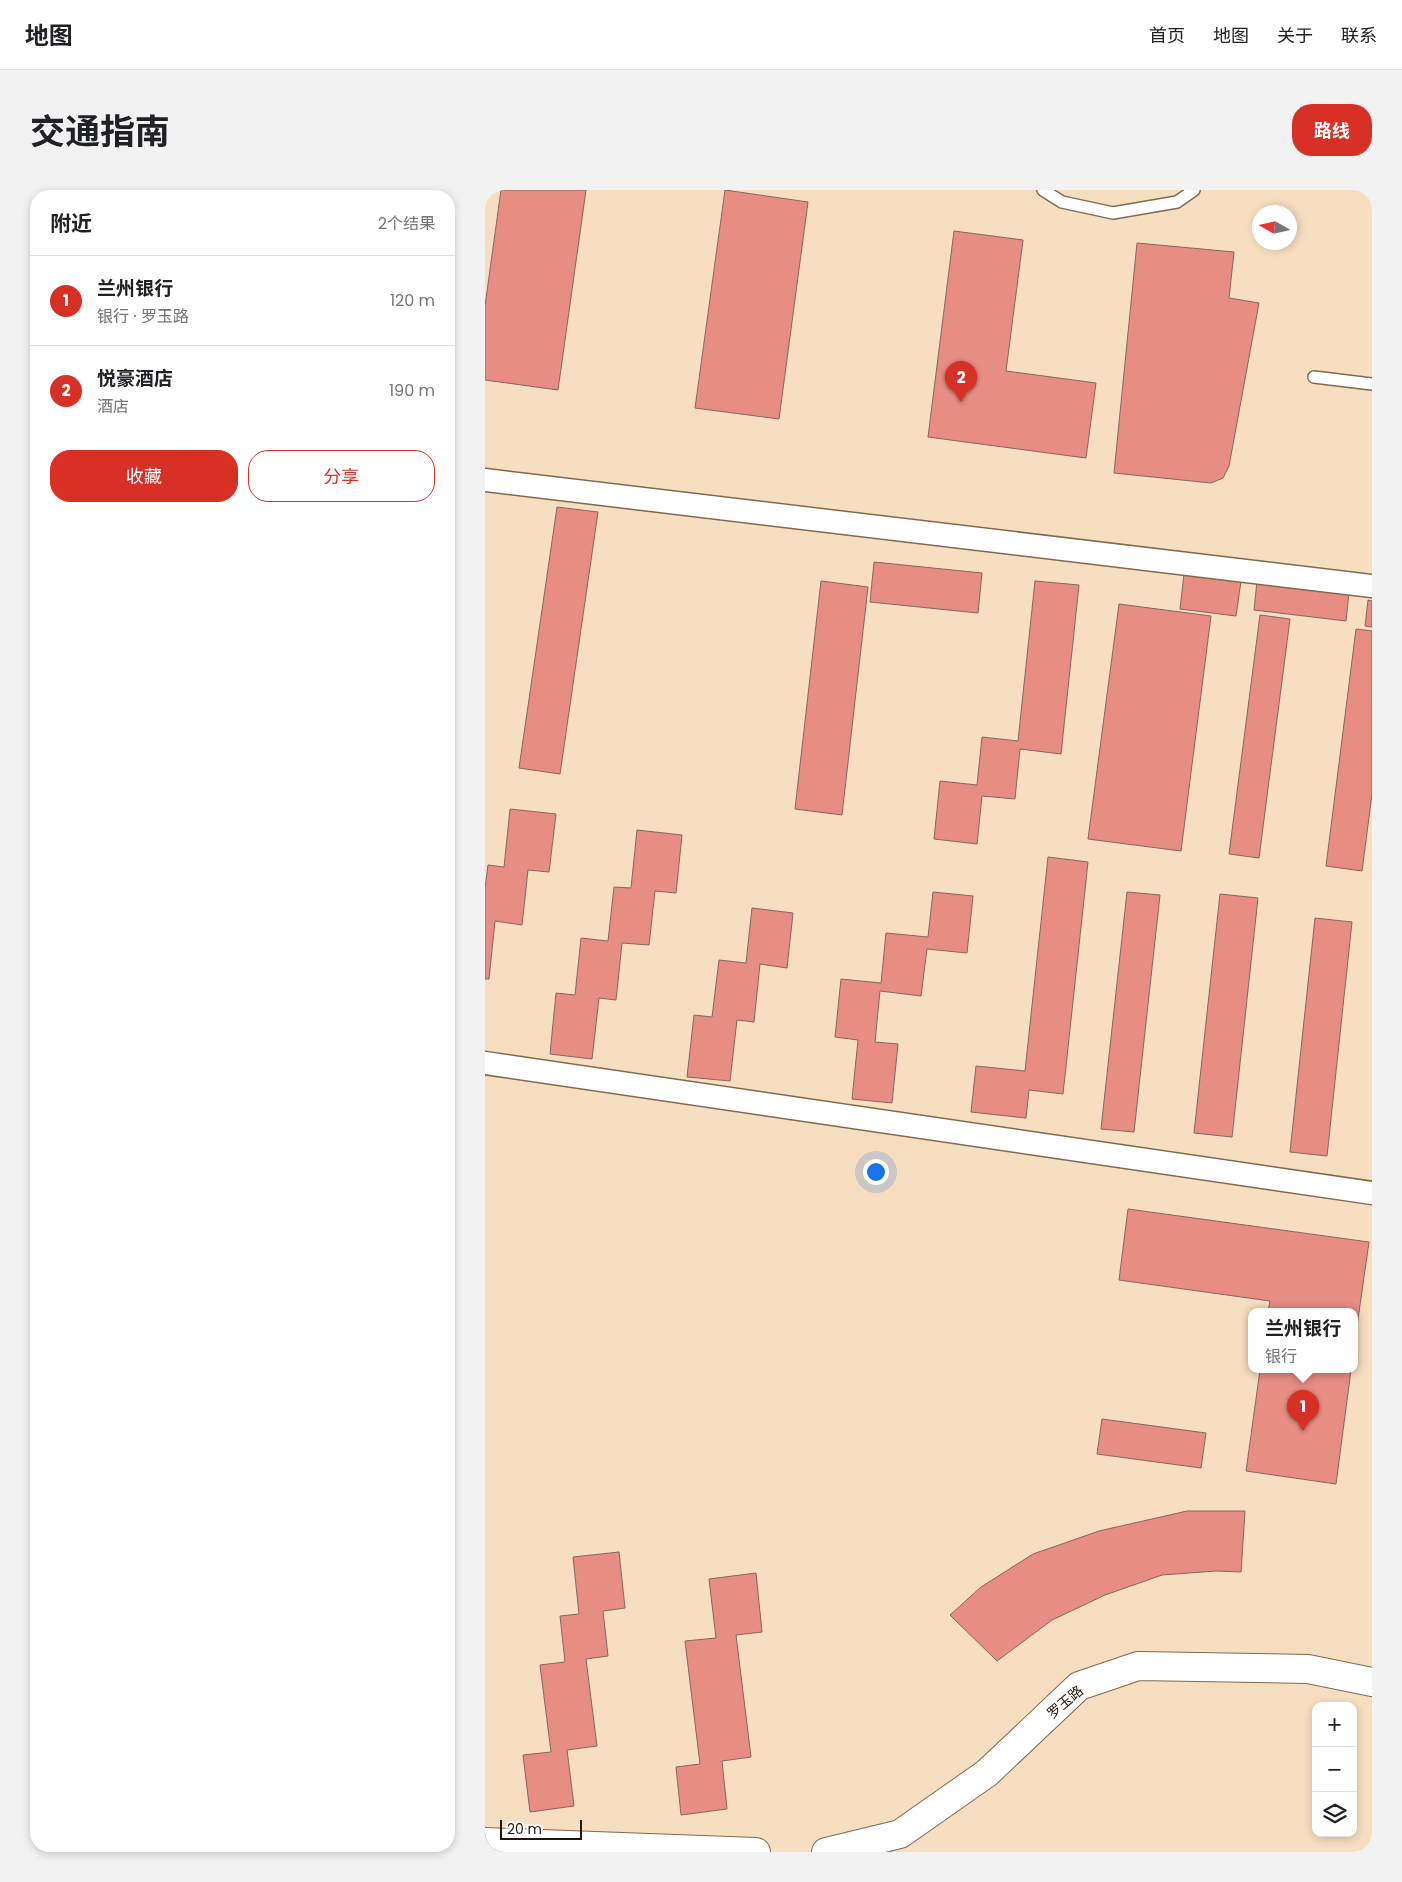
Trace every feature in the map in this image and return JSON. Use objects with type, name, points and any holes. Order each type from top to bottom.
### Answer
[{"type":"main road","name":"罗玉路","points":[[826,1852],[900,1834],[987,1773],[1079,1686],[1138,1666],[1308,1669],[1372,1682]]},
{"type":"main road","points":[[485,1842],[756,1852]]},
{"type":"street","points":[[485,480],[1372,586]]},
{"type":"street","points":[[485,1063],[1372,1193]]},
{"type":"lane","points":[[1043,190],[1062,202],[1113,213],[1177,202],[1194,190]]},
{"type":"lane","points":[[1314,377],[1372,384]]},
{"type":"building","points":[[501,190],[586,190],[558,390],[485,380],[485,306]]},
{"type":"building","points":[[725,190],[808,202],[779,419],[695,408]]},
{"type":"building","points":[[954,231],[1023,240],[1006,371],[1096,383],[1086,458],[928,437]]},
{"type":"building","points":[[1137,243],[1234,252],[1229,298],[1259,303],[1229,466],[1223,478],[1211,483],[1114,473]]},
{"type":"building","points":[[557,507],[598,512],[560,774],[519,768]]},
{"type":"building","points":[[874,562],[982,573],[978,613],[870,602]]},
{"type":"building","points":[[1184,574],[1241,581],[1236,616],[1180,609]]},
{"type":"building","points":[[821,581],[868,587],[842,815],[795,809]]},
{"type":"building","points":[[1035,581],[1079,585],[1061,754],[1020,749],[1015,799],[982,796],[977,844],[934,839],[940,781],[977,785],[982,737],[1018,741]]},
{"type":"building","points":[[1257,581],[1349,592],[1346,621],[1254,610]]},
{"type":"building","points":[[1368,600],[1372,601],[1372,627],[1365,626]]},
{"type":"building","points":[[1119,604],[1211,616],[1181,851],[1088,839]]},
{"type":"building","points":[[1260,615],[1290,619],[1259,858],[1229,854]]},
{"type":"building","points":[[1356,629],[1372,631],[1372,794],[1362,871],[1326,866]]},
{"type":"building","points":[[510,809],[556,814],[549,872],[528,870],[522,925],[495,921],[489,979],[485,979],[485,888],[488,865],[504,867]]},
{"type":"building","points":[[637,830],[682,835],[676,893],[655,891],[649,945],[622,943],[616,1000],[599,998],[592,1059],[550,1054],[556,993],[575,995],[581,938],[608,941],[614,887],[631,888]]},
{"type":"building","points":[[1048,857],[1088,862],[1063,1094],[1029,1090],[1026,1118],[971,1112],[976,1066],[1025,1071]]},
{"type":"building","points":[[933,892],[973,896],[967,953],[927,949],[921,996],[880,991],[875,1042],[898,1044],[892,1103],[852,1099],[858,1040],[835,1037],[841,979],[881,983],[886,933],[928,937]]},
{"type":"building","points":[[1127,892],[1160,895],[1134,1132],[1101,1129]]},
{"type":"building","points":[[1220,894],[1258,898],[1232,1137],[1194,1133]]},
{"type":"building","points":[[752,908],[793,913],[787,968],[760,964],[754,1022],[737,1020],[730,1081],[687,1077],[694,1015],[712,1017],[719,960],[746,963]]},
{"type":"building","points":[[1315,918],[1352,922],[1327,1156],[1290,1152]]},
{"type":"building","points":[[1128,1209],[1369,1242],[1358,1319],[1358,1308],[1269,1308],[1270,1301],[1119,1280]]},
{"type":"building","points":[[1260,1373],[1351,1373],[1336,1484],[1246,1471]]},
{"type":"building","points":[[1102,1419],[1206,1433],[1201,1468],[1097,1454]]},
{"type":"building","points":[[1187,1511],[1245,1511],[1241,1572],[1216,1571],[1162,1575],[1105,1595],[1052,1620],[997,1661],[950,1615],[981,1587],[1033,1554],[1099,1531]]},
{"type":"building","points":[[619,1552],[625,1608],[603,1611],[608,1656],[586,1659],[597,1746],[567,1750],[574,1806],[530,1812],[523,1755],[551,1752],[540,1665],[565,1662],[560,1616],[579,1614],[573,1557]]},
{"type":"building","points":[[756,1573],[762,1632],[736,1635],[751,1757],[722,1761],[727,1809],[681,1815],[676,1767],[700,1764],[685,1641],[716,1638],[709,1579]]},
{"type":"place","name":"悦豪酒店","points":[[961,402]]},
{"type":"place","name":"兰州银行","points":[[1303,1431]]}]
